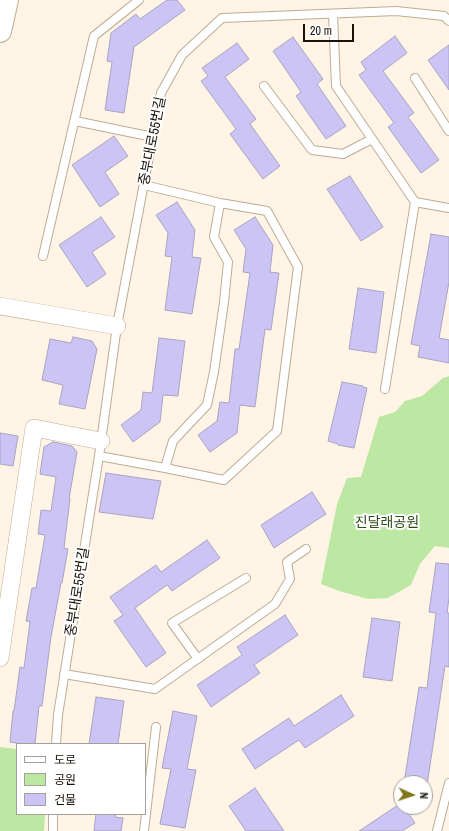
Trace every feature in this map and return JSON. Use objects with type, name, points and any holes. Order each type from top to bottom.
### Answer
[{"type":"main road","points":[[0,31],[7,0]]},
{"type":"street","points":[[0,306],[117,326]]},
{"type":"street","points":[[0,658],[34,428],[100,448]]},
{"type":"lane","points":[[43,256],[94,36],[139,0]]},
{"type":"lane","name":"중부대로55번길","points":[[56,743],[58,715],[100,448],[117,326],[161,93],[182,55],[222,18],[396,11],[444,16],[449,21]]},
{"type":"lane","points":[[334,14],[336,86],[415,202],[385,389]]},
{"type":"lane","points":[[415,78],[449,130]]},
{"type":"lane","points":[[264,86],[312,150],[343,154],[372,138]]},
{"type":"lane","points":[[75,121],[153,137]]},
{"type":"lane","points":[[100,448],[165,468],[224,480],[277,431],[298,267],[266,210],[220,203],[144,185]]},
{"type":"lane","points":[[415,202],[449,208]]},
{"type":"lane","points":[[165,468],[173,441],[207,405],[214,372],[228,262],[214,237],[220,203]]},
{"type":"lane","points":[[64,674],[155,689],[276,604],[290,579],[287,562],[306,549]]},
{"type":"lane","points":[[198,659],[172,623],[246,578]]},
{"type":"lane","points":[[146,814],[156,727]]},
{"type":"lane","points":[[437,831],[449,783]]},
{"type":"lane","points":[[53,815],[53,831]]},
{"type":"lane","points":[[144,831],[146,815]]},
{"type":"green space","name":"진달래공원","points":[[449,376],[449,548],[435,546],[420,564],[411,585],[388,598],[368,599],[321,584],[337,504],[347,478],[361,477],[379,417],[395,412],[405,401],[422,396],[443,378]]},
{"type":"green space","points":[[0,747],[16,749],[16,815],[45,815],[44,831],[0,831]]},
{"type":"building","points":[[167,0],[177,0],[185,10],[134,47],[124,113],[105,110],[112,62],[107,61],[111,33],[136,14],[140,19]]},
{"type":"building","points":[[395,36],[407,53],[383,71],[414,113],[408,117],[439,160],[421,173],[388,127],[394,123],[359,75],[366,70],[361,62]]},
{"type":"building","points":[[293,37],[323,79],[317,84],[346,126],[326,139],[296,96],[301,92],[273,51]]},
{"type":"building","points":[[237,43],[249,59],[225,77],[256,119],[250,124],[280,166],[263,179],[230,134],[236,129],[201,81],[208,76],[202,68]]},
{"type":"building","points":[[449,45],[449,90],[428,60]]},
{"type":"building","points":[[114,136],[128,156],[105,172],[119,194],[100,207],[72,165]]},
{"type":"building","points":[[350,176],[383,227],[361,241],[327,189]]},
{"type":"building","points":[[177,202],[195,230],[192,257],[201,258],[192,314],[165,310],[172,257],[165,256],[168,233],[156,215]]},
{"type":"building","points":[[101,217],[115,237],[92,252],[106,274],[87,287],[59,245]]},
{"type":"building","points":[[255,217],[273,245],[270,272],[279,273],[271,330],[265,329],[255,407],[240,405],[237,433],[210,452],[198,435],[217,421],[220,402],[229,403],[235,349],[239,349],[250,273],[243,272],[246,249],[234,230]]},
{"type":"building","points":[[431,234],[449,237],[449,282],[439,338],[449,340],[449,363],[418,357],[420,346],[411,344]]},
{"type":"building","points":[[358,288],[384,292],[376,353],[349,349]]},
{"type":"building","points":[[73,337],[92,341],[97,349],[85,409],[59,404],[63,385],[42,380],[50,339],[71,343]]},
{"type":"building","points":[[159,338],[185,341],[178,396],[163,395],[160,422],[133,442],[121,425],[141,410],[143,392],[152,393]]},
{"type":"building","points":[[342,382],[367,388],[354,448],[338,445],[328,441]]},
{"type":"building","points":[[0,433],[18,436],[13,466],[0,464]]},
{"type":"building","points":[[53,442],[72,446],[77,452],[69,499],[64,548],[68,549],[51,637],[42,706],[39,706],[35,743],[16,743],[10,742],[13,711],[20,667],[24,668],[30,622],[26,621],[32,588],[36,588],[45,535],[38,534],[41,510],[51,511],[56,477],[40,474],[44,447]]},
{"type":"building","points":[[106,473],[161,481],[153,519],[99,512]]},
{"type":"building","points":[[312,492],[326,514],[274,548],[261,525]]},
{"type":"building","points":[[207,540],[220,558],[172,591],[167,585],[135,608],[166,653],[146,667],[114,621],[123,615],[110,597],[156,565],[161,572]]},
{"type":"building","points":[[436,563],[449,564],[449,598],[447,613],[449,613],[449,667],[445,666],[429,775],[405,775],[419,687],[427,688],[436,613],[429,612]]},
{"type":"building","points":[[285,615],[298,635],[254,665],[260,673],[211,707],[197,685],[242,655],[237,647]]},
{"type":"building","points":[[372,618],[400,622],[392,681],[363,677]]},
{"type":"building","points":[[341,695],[354,716],[305,748],[299,740],[255,769],[242,749],[289,718],[294,726]]},
{"type":"building","points":[[96,697],[124,701],[118,743],[89,743]]},
{"type":"building","points":[[173,711],[197,716],[187,769],[196,770],[185,828],[160,824],[171,769],[162,768]]},
{"type":"building","points":[[255,788],[284,831],[246,831],[229,806]]},
{"type":"building","points":[[393,808],[393,815],[410,815],[415,823],[402,831],[359,831]]},
{"type":"building","points":[[96,815],[116,815],[115,817],[123,818],[121,831],[94,831]]}]
